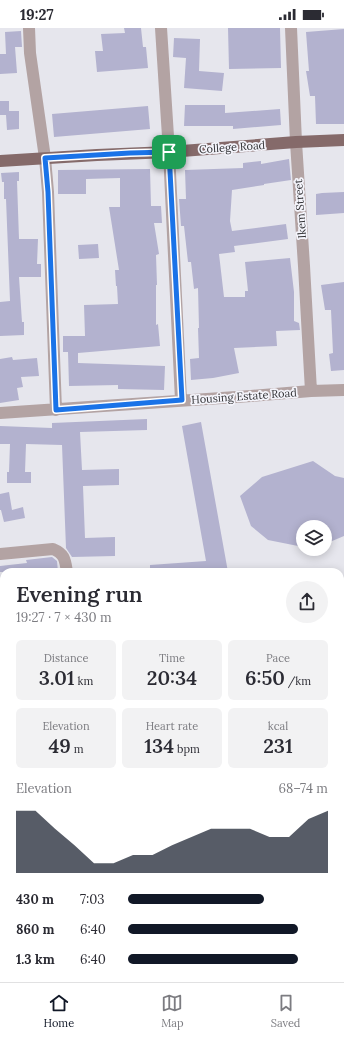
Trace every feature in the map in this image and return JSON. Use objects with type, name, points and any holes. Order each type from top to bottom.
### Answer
[{"type":"main road","name":"College Road","points":[[0,161],[169,152],[296,142],[344,140]]},
{"type":"street","points":[[29,28],[30,53],[45,158],[48,192],[56,410]]},
{"type":"street","points":[[161,28],[182,400]]},
{"type":"street","name":"Ikem Street","points":[[291,28],[296,142],[311,391]]},
{"type":"street","name":"Housing Estate Road","points":[[0,413],[311,391],[344,390]]},
{"type":"street","points":[[0,554],[53,549],[60,552],[64,559],[66,568]]},
{"type":"building","points":[[124,28],[141,28],[143,47],[146,47],[148,68],[97,72],[95,51],[103,51],[101,34],[125,33]]},
{"type":"building","points":[[228,28],[280,28],[281,68],[229,69]]},
{"type":"building","points":[[344,29],[344,124],[316,124],[315,96],[310,96],[306,71],[309,71],[306,32]]},
{"type":"building","points":[[21,31],[22,47],[15,47],[17,73],[0,74],[0,54],[6,54],[5,32]]},
{"type":"building","points":[[174,38],[200,39],[199,71],[224,73],[222,91],[184,88],[186,58],[173,57]]},
{"type":"building","points":[[0,101],[9,101],[9,111],[19,111],[19,129],[7,130],[6,115],[0,115]]},
{"type":"building","points":[[185,105],[225,105],[225,113],[280,109],[281,125],[233,129],[233,126],[184,126]]},
{"type":"building","points":[[148,106],[150,129],[54,137],[52,114]]},
{"type":"building","points":[[289,159],[291,180],[232,190],[230,221],[232,231],[286,224],[288,239],[234,246],[235,252],[219,254],[224,297],[245,297],[245,291],[248,291],[245,262],[290,258],[294,292],[294,321],[299,323],[300,330],[276,331],[277,346],[234,348],[239,373],[191,380],[190,359],[199,358],[198,288],[194,289],[191,262],[188,262],[184,226],[181,226],[179,199],[186,199],[185,170],[243,168],[243,163],[261,161],[261,164]]},
{"type":"building","points":[[150,169],[151,206],[161,206],[162,223],[154,223],[159,254],[156,255],[156,325],[158,324],[160,346],[78,353],[78,363],[165,366],[164,390],[118,389],[118,385],[69,386],[68,352],[63,352],[63,336],[85,336],[84,305],[118,304],[115,270],[119,270],[109,207],[120,207],[120,178],[86,179],[86,194],[58,194],[58,170]]},
{"type":"building","points":[[19,172],[19,181],[17,181],[19,239],[38,239],[37,264],[41,264],[41,277],[19,277],[24,335],[0,336],[0,302],[10,301],[6,199],[4,199],[4,182],[2,182],[1,173]]},
{"type":"building","points":[[344,192],[344,213],[316,215],[316,194]]},
{"type":"building","points":[[98,244],[99,258],[79,259],[78,245]]},
{"type":"building","points":[[344,282],[344,370],[331,371],[329,354],[333,353],[331,310],[325,310],[321,285]]},
{"type":"building","points":[[12,357],[13,360],[37,358],[39,376],[21,377],[23,387],[17,388],[19,400],[0,403],[0,359]]},
{"type":"building","points":[[147,419],[147,430],[80,432],[82,470],[119,469],[119,485],[83,486],[85,538],[115,537],[115,556],[72,557],[66,548],[62,445],[26,444],[25,472],[31,472],[31,483],[7,483],[10,444],[0,444],[0,426],[52,428],[52,423]]},
{"type":"building","points":[[201,422],[227,568],[150,568],[150,565],[206,561],[182,426]]},
{"type":"building","points":[[313,461],[335,476],[344,478],[344,536],[332,541],[332,520],[296,520],[296,546],[268,540],[251,526],[240,496],[262,477]]},
{"type":"building","points":[[9,492],[12,510],[23,507],[25,518],[4,522],[0,510],[0,494]]},
{"type":"building","points":[[52,557],[57,561],[58,568],[0,568],[0,566],[27,563],[26,560]]},
{"type":"route","points":[[169,152],[182,400],[56,410],[48,192],[45,158],[169,152]]}]
